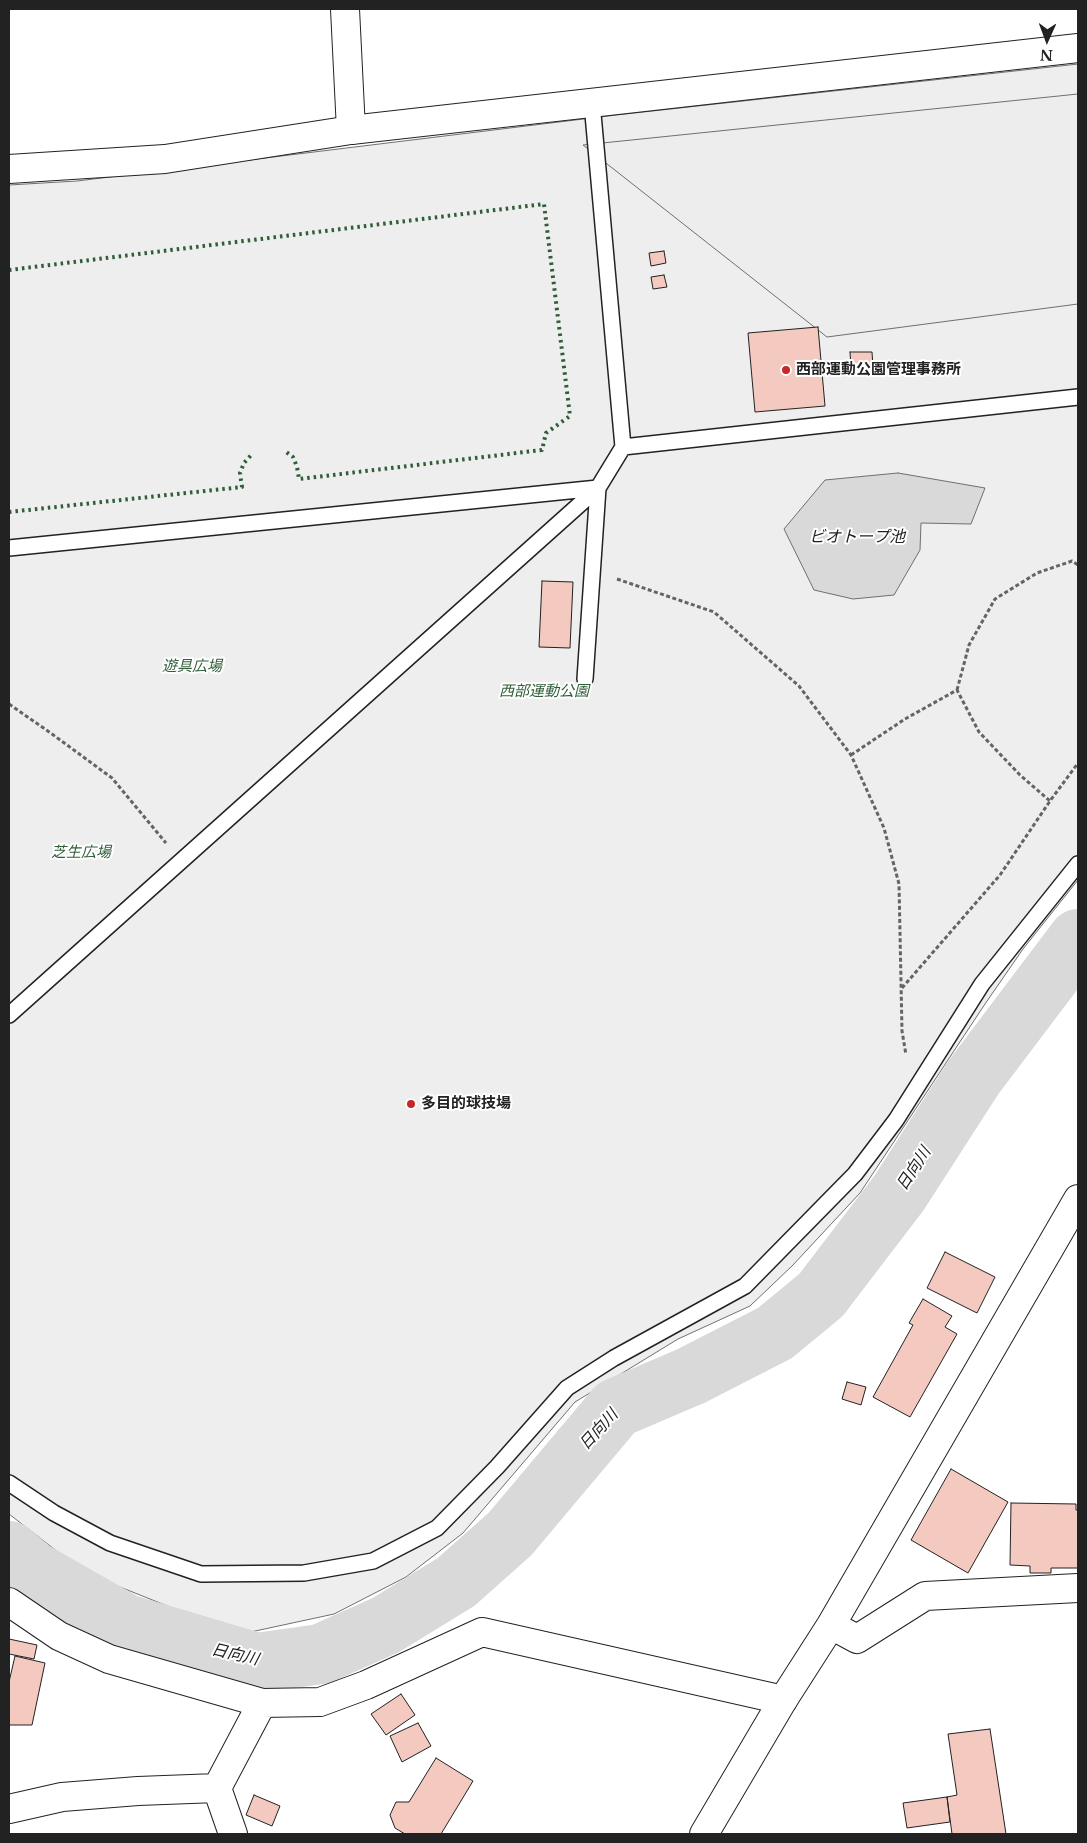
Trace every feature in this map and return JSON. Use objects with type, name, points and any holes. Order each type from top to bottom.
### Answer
[{"type":"street","points":[[344,9],[351,130]]},
{"type":"street","points":[[9,168],[165,159],[351,130],[1078,48]]},
{"type":"street","points":[[704,1834],[783,1700],[831,1626],[1078,1199]]},
{"type":"street","points":[[831,1626],[857,1639],[925,1596],[1078,1588]]},
{"type":"street","points":[[9,1602],[58,1636],[109,1659],[262,1703],[320,1702],[366,1685],[482,1632],[783,1700]]},
{"type":"street","points":[[233,1834],[217,1788],[262,1703]]},
{"type":"street","points":[[9,1809],[62,1797],[138,1791],[217,1788]]},
{"type":"lane","points":[[9,1015],[598,488],[623,447],[592,103]]},
{"type":"lane","points":[[623,447],[1078,397]]},
{"type":"lane","points":[[9,548],[598,488]]},
{"type":"lane","points":[[585,680],[598,488]]},
{"type":"lane","points":[[9,1483],[54,1513],[110,1543],[201,1574],[304,1573],[374,1561],[437,1528],[497,1467],[567,1388],[614,1358],[745,1286],[855,1174],[896,1120],[982,984],[1078,864]]},
{"type":"path","points":[[1050,801],[1020,775],[979,732],[957,690],[969,645],[995,600],[1037,573],[1072,560],[1078,565]]},
{"type":"path","points":[[592,571],[714,612],[799,686],[851,755],[884,828],[898,884],[902,1031],[912,1096]]},
{"type":"path","points":[[851,755],[905,719],[957,690]]},
{"type":"path","points":[[9,704],[112,778],[181,861]]},
{"type":"path","points":[[901,988],[1000,876],[1078,763]]},
{"type":"green space","name":"西部運動公園","points":[[1078,64],[1078,880],[1023,949],[860,1193],[792,1266],[750,1306],[678,1339],[575,1402],[463,1533],[406,1577],[334,1614],[246,1633],[180,1611],[85,1573],[9,1514],[9,185],[77,181],[616,115]]},
{"type":"shaded area","points":[[1078,94],[1078,304],[827,337],[583,145]]},
{"type":"water","name":"ビオトープ池","points":[[898,473],[985,488],[971,524],[921,523],[920,550],[894,595],[853,599],[814,590],[784,529],[825,480]]},
{"type":"building","points":[[664,251],[666,263],[651,266],[649,253]]},
{"type":"building","points":[[664,275],[667,287],[653,289],[651,277]]},
{"type":"building","name":"西部運動公園管理事務所","points":[[818,327],[825,406],[755,412],[748,333]]},
{"type":"building","points":[[850,352],[872,352],[873,367],[851,367]]},
{"type":"building","points":[[542,581],[573,582],[570,648],[539,647]]},
{"type":"building","points":[[945,1252],[995,1277],[977,1313],[927,1288]]},
{"type":"building","points":[[923,1299],[952,1316],[945,1327],[957,1334],[910,1417],[873,1397],[913,1325],[909,1323]]},
{"type":"building","points":[[847,1382],[866,1387],[861,1405],[842,1399]]},
{"type":"building","points":[[951,1469],[1008,1502],[968,1573],[911,1540]]},
{"type":"building","points":[[1011,1503],[1076,1504],[1076,1510],[1078,1510],[1078,1568],[1051,1568],[1051,1573],[1030,1573],[1030,1566],[1010,1565]]},
{"type":"building","points":[[9,1639],[37,1645],[34,1659],[9,1654]]},
{"type":"building","points":[[15,1656],[45,1663],[32,1725],[9,1725],[9,1682]]},
{"type":"building","points":[[401,1694],[415,1715],[386,1735],[371,1714]]},
{"type":"building","points":[[418,1723],[431,1746],[402,1762],[390,1736]]},
{"type":"building","points":[[990,1729],[1006,1834],[952,1834],[947,1797],[957,1795],[948,1734]]},
{"type":"building","points":[[436,1758],[473,1781],[441,1834],[405,1834],[395,1828],[390,1815],[396,1802],[409,1802]]},
{"type":"building","points":[[254,1795],[280,1806],[272,1826],[246,1815]]},
{"type":"building","points":[[947,1797],[950,1822],[907,1828],[903,1803]]},
{"type":"waterway","name":"日向川","points":[[9,1551],[33,1571],[126,1624],[257,1663],[321,1654],[386,1625],[456,1582],[510,1534],[616,1408],[691,1376],[775,1333],[821,1295],[899,1193],[973,1078],[1078,939]]},
{"type":"hedge","points":[[9,270],[544,204],[570,416],[546,433],[542,450],[299,479],[293,457],[285,451]]},
{"type":"hedge","points":[[9,512],[242,487],[240,473],[244,463],[252,454]]},
{"type":"place","name":"西部運動公園管理事務所","points":[[786,370]]},
{"type":"place","name":"多目的球技場","points":[[411,1104]]},
{"type":"park label","name":"遊具広場","points":[[192,667]]},
{"type":"park label","name":"芝生広場","points":[[81,853]]}]
